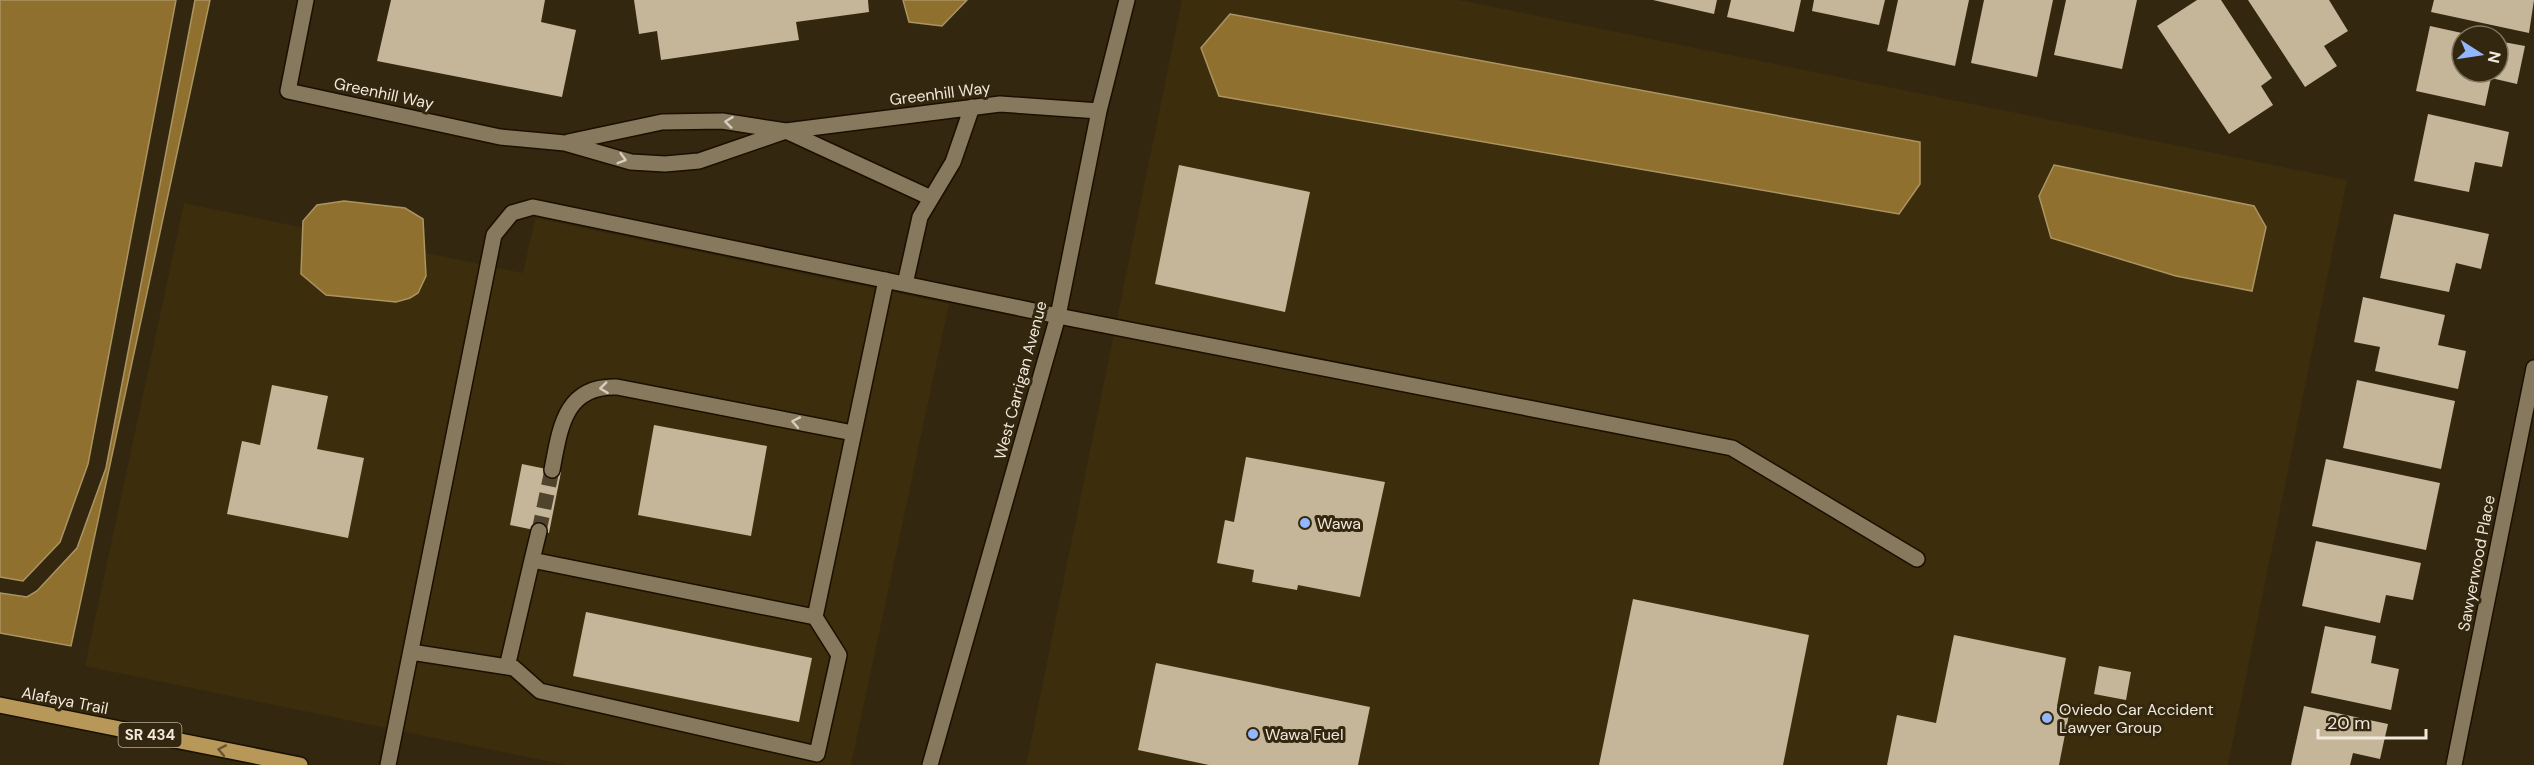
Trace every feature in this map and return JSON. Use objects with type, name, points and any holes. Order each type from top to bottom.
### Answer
[{"type":"main road","name":"Alafaya Trail","points":[[0,705],[300,765]]},
{"type":"main road","points":[[0,713],[36,712]]},
{"type":"street","name":"Greenhill Way","points":[[306,0],[288,91],[500,137],[566,143],[631,162],[665,164],[699,161],[786,131],[972,107],[1000,104],[1099,111]]},
{"type":"street","name":"West Carrigan Avenue","points":[[930,765],[1058,316],[1099,111],[1127,0]]},
{"type":"street","points":[[905,284],[920,217],[953,162],[972,107]]},
{"type":"street","name":"Greenhill Way","points":[[566,143],[662,122],[722,121],[786,131]]},
{"type":"street","points":[[786,131],[931,198]]},
{"type":"street","points":[[388,765],[494,235],[512,213],[533,207],[1058,316],[1732,448],[1917,559]]},
{"type":"street","points":[[411,652],[514,668],[540,691],[817,754],[839,655],[815,617],[886,280]]},
{"type":"street","name":"Sawyerwood Place","points":[[2454,765],[2534,368]]},
{"type":"street","points":[[552,470],[561,424],[570,408],[581,395],[602,387],[617,387],[853,433]]},
{"type":"street","points":[[507,667],[538,531]]},
{"type":"street","points":[[532,560],[815,617]]},
{"type":"shaded area","points":[[0,0],[176,0],[88,464],[60,542],[23,581],[0,577]]},
{"type":"shaded area","points":[[195,0],[210,0],[71,646],[0,633],[0,593],[27,597],[37,591],[77,548],[106,468]]},
{"type":"shaded area","points":[[903,0],[967,0],[942,26],[909,22]]},
{"type":"shaded area","points":[[1182,0],[1459,0],[2347,180],[2228,765],[1026,765]]},
{"type":"shaded area","points":[[1230,14],[1920,142],[1920,184],[1899,214],[1219,96],[1201,48]]},
{"type":"shaded area","points":[[2054,165],[2254,206],[2266,227],[2252,291],[2176,276],[2051,238],[2039,196]]},
{"type":"shaded area","points":[[344,201],[405,208],[423,219],[426,276],[418,293],[396,302],[326,295],[301,274],[303,221],[317,205]]},
{"type":"shaded area","points":[[184,203],[523,273],[535,218],[949,304],[851,765],[566,765],[85,666]]},
{"type":"building","points":[[391,0],[545,0],[541,22],[576,30],[562,97],[377,61]]},
{"type":"building","points":[[634,0],[868,0],[869,12],[796,22],[799,40],[661,60],[657,31],[639,34]]},
{"type":"building","points":[[1653,0],[1717,0],[1714,14]]},
{"type":"building","points":[[1731,0],[1801,0],[1794,32],[1727,17]]},
{"type":"building","points":[[1814,0],[1885,0],[1879,25],[1812,11]]},
{"type":"building","points":[[1898,0],[1969,0],[1955,66],[1887,51]]},
{"type":"building","points":[[1984,0],[2053,0],[2037,77],[1971,63]]},
{"type":"building","points":[[2066,0],[2137,0],[2122,69],[2054,55]]},
{"type":"building","points":[[2197,0],[2221,0],[2272,78],[2261,86],[2273,105],[2229,134],[2157,26]]},
{"type":"building","points":[[2248,0],[2329,0],[2348,31],[2324,46],[2337,66],[2305,87]]},
{"type":"building","points":[[2434,0],[2534,0],[2529,33],[2510,29],[2510,24],[2487,24],[2431,12]]},
{"type":"building","points":[[2430,26],[2450,30],[2450,84],[2490,84],[2485,106],[2416,91]]},
{"type":"building","points":[[2510,43],[2525,46],[2517,84],[2510,82]]},
{"type":"building","points":[[2428,114],[2509,132],[2502,167],[2475,162],[2469,192],[2414,181]]},
{"type":"building","points":[[1179,165],[1310,192],[1285,312],[1155,284]]},
{"type":"building","points":[[2394,214],[2489,234],[2481,269],[2456,263],[2449,292],[2380,278]]},
{"type":"building","points":[[2363,297],[2445,315],[2438,345],[2466,351],[2458,389],[2375,371],[2380,347],[2354,342]]},
{"type":"building","points":[[2357,380],[2455,401],[2441,469],[2343,448]]},
{"type":"building","points":[[272,385],[328,396],[317,449],[364,458],[348,538],[227,514],[242,441],[260,445]]},
{"type":"building","points":[[654,425],[767,446],[751,536],[638,515]]},
{"type":"building","points":[[1246,457],[1385,482],[1360,597],[1298,585],[1297,590],[1252,582],[1254,570],[1217,563],[1225,520],[1234,522]]},
{"type":"building","points":[[2326,459],[2440,483],[2426,550],[2312,526]]},
{"type":"building","points":[[522,464],[561,472],[549,533],[510,525]]},
{"type":"building","points":[[2316,541],[2421,563],[2413,600],[2386,595],[2380,623],[2302,606]]},
{"type":"building","points":[[1633,599],[1809,635],[1783,765],[1599,765]]},
{"type":"building","points":[[586,612],[812,658],[799,722],[573,676]]},
{"type":"building","points":[[2325,626],[2376,636],[2371,663],[2399,669],[2391,710],[2311,693]]},
{"type":"building","points":[[1954,635],[2066,658],[2057,706],[2070,709],[2059,765],[1887,765],[1897,715],[1936,723]]},
{"type":"building","points":[[1156,663],[1370,707],[1358,765],[1209,765],[1138,750]]},
{"type":"building","points":[[2099,666],[2131,672],[2126,700],[2094,694]]},
{"type":"building","points":[[2304,706],[2388,724],[2380,759],[2353,753],[2350,765],[2291,765]]},
{"type":"tunnel","points":[[539,531],[552,470]]},
{"type":"place","name":"Wawa","points":[[1305,523]]},
{"type":"place","name":"Oviedo Car Accident Lawyer Group","points":[[2047,718]]},
{"type":"place","name":"Wawa Fuel","points":[[1253,734]]}]
